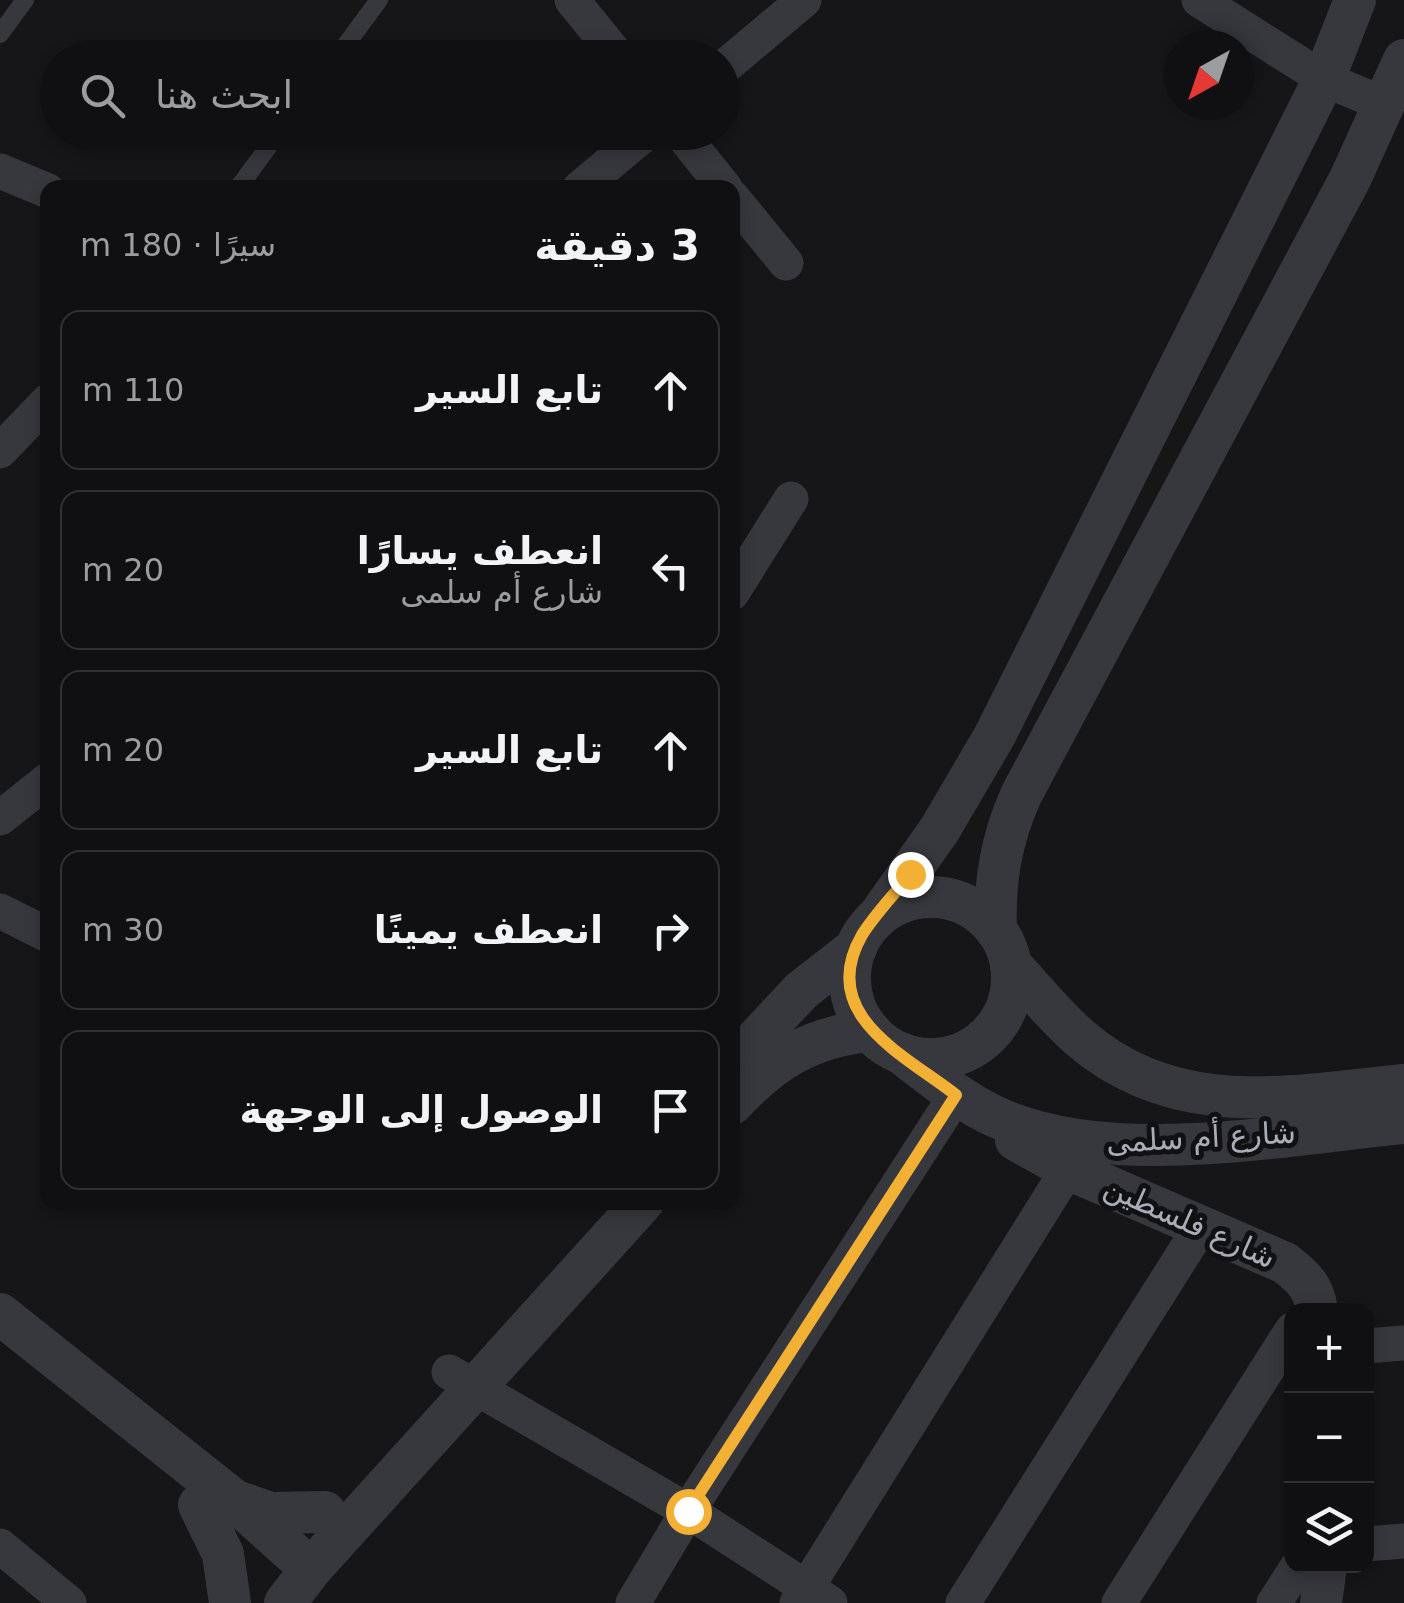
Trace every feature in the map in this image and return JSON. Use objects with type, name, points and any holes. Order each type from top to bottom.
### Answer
[{"type":"street","points":[[572,0],[604,40]]},
{"type":"street","points":[[740,54],[804,0]]},
{"type":"street","points":[[1199,0],[1324,79],[1386,104]]},
{"type":"street","points":[[885,1042],[860,1016],[850,983],[867,933],[940,829],[995,736],[1324,79],[1354,0]]},
{"type":"street","points":[[740,1096],[763,1073],[799,1048],[846,1033],[885,1042],[919,1058],[938,1059],[974,1047],[989,1036],[1008,1003],[995,899],[1000,856],[1020,796],[1350,179],[1404,60]]},
{"type":"street","points":[[589,180],[625,150]]},
{"type":"street","points":[[694,150],[718,180]]},
{"type":"street","points":[[0,171],[40,188]]},
{"type":"street","points":[[740,207],[786,264]]},
{"type":"street","points":[[0,451],[40,410]]},
{"type":"street","points":[[740,580],[791,499]]},
{"type":"street","points":[[0,818],[40,786]]},
{"type":"street","points":[[740,1056],[801,991],[893,906],[930,897],[967,906],[1004,948]]},
{"type":"street","points":[[0,911],[40,931]]},
{"type":"street","name":"شارع أم سلمى","points":[[1004,948],[1081,1038],[1123,1067],[1165,1086],[1222,1098],[1251,1099],[1404,1086]]},
{"type":"street","name":"شارع أم سلمى","points":[[885,1042],[956,1095],[996,1117],[1050,1136],[1106,1145],[1222,1140],[1404,1123]]},
{"type":"street","points":[[634,1603],[688,1511],[956,1095]]},
{"type":"street","name":"شارع فلسطين","points":[[996,1117],[1018,1142],[1068,1170],[1285,1263],[1304,1278],[1311,1303]]},
{"type":"street","points":[[462,1379],[688,1511],[811,1598],[1068,1170]]},
{"type":"street","points":[[285,1581],[462,1379],[599,1210]]},
{"type":"street","points":[[285,1581],[325,1512],[635,1210]]},
{"type":"street","points":[[963,1603],[1201,1226]]},
{"type":"street","points":[[0,1314],[217,1503],[285,1581]]},
{"type":"street","points":[[0,1340],[217,1503],[271,1513],[325,1512]]},
{"type":"street","points":[[1119,1603],[1284,1343]]},
{"type":"street","points":[[1374,1345],[1404,1343]]},
{"type":"street","points":[[217,1503],[230,1603]]},
{"type":"street","points":[[1374,1543],[1404,1541]]},
{"type":"street","points":[[0,1546],[70,1603]]},
{"type":"street","points":[[1274,1603],[1293,1573]]},
{"type":"street","points":[[1320,1603],[1325,1573]]},
{"type":"lane","points":[[0,34],[25,0]]},
{"type":"lane","points":[[350,40],[380,0]]},
{"type":"lane","points":[[244,180],[266,150]]},
{"type":"route","points":[[688,1511],[956,1095],[901,1052],[884,1044],[870,1031],[853,1000],[851,965],[856,948],[910,874]]}]
